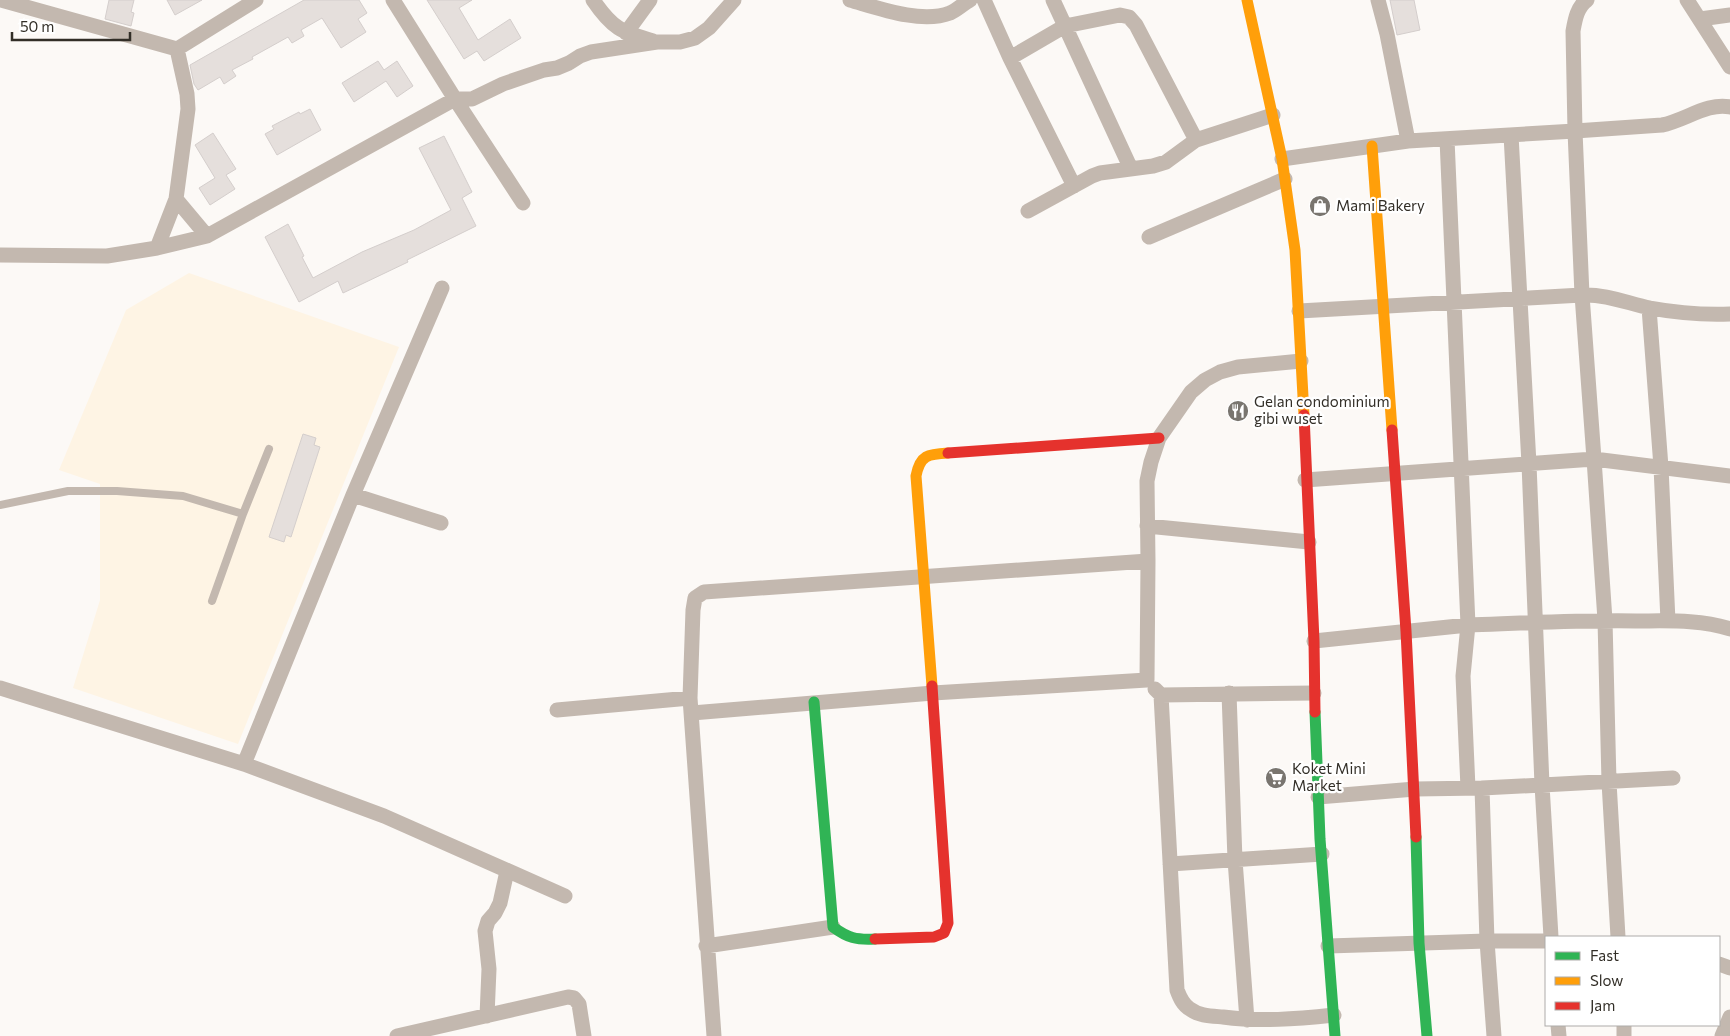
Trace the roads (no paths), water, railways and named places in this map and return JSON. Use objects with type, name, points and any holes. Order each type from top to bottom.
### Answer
[{"type":"street","points":[[0,0],[177,49],[256,0]]},
{"type":"street","points":[[393,0],[523,203]]},
{"type":"street","points":[[593,0],[605,18],[626,33],[657,42]]},
{"type":"street","points":[[626,33],[650,0]]},
{"type":"street","points":[[0,254],[107,256],[157,248],[207,236],[455,99],[472,99],[503,84],[544,70],[556,68],[591,52],[657,42],[680,42],[694,38],[709,28],[734,0]]},
{"type":"street","points":[[850,0],[901,14],[926,17],[950,13],[970,0]]},
{"type":"street","points":[[984,0],[1010,58],[1074,186]]},
{"type":"street","points":[[1053,0],[1131,169]]},
{"type":"street","points":[[1246,0],[1282,158],[1295,250],[1314,641],[1318,797],[1335,1036]]},
{"type":"street","points":[[1378,0],[1387,34],[1408,141]]},
{"type":"street","points":[[1587,0],[1583,3],[1576,16],[1573,31],[1575,131],[1582,295],[1605,620],[1609,782],[1618,936]]},
{"type":"street","points":[[1687,0],[1730,67]]},
{"type":"street","points":[[1010,58],[1065,26],[1120,15],[1129,17],[1136,24],[1196,140]]},
{"type":"street","points":[[1700,19],[1730,15]]},
{"type":"street","points":[[157,248],[176,199],[188,109],[187,94],[177,49]]},
{"type":"street","points":[[1282,158],[1408,141],[1662,125],[1676,123],[1713,107],[1730,107]]},
{"type":"street","points":[[1028,211],[1100,173],[1153,166],[1166,162],[1196,140],[1272,115]]},
{"type":"street","points":[[1511,135],[1529,464],[1542,785],[1551,936]]},
{"type":"street","points":[[1448,139],[1468,625],[1463,676],[1475,788],[1494,1036]]},
{"type":"street","points":[[1372,146],[1385,306],[1406,631],[1415,789],[1419,943],[1426,1036]]},
{"type":"street","points":[[1150,237],[1285,179]]},
{"type":"street","points":[[176,199],[207,236]]},
{"type":"street","points":[[244,764],[353,495],[442,288]]},
{"type":"street","points":[[1299,311],[1596,294],[1648,308],[1698,315],[1730,314]]},
{"type":"street","points":[[1648,308],[1661,467],[1668,621]]},
{"type":"street","points":[[1301,361],[1238,367],[1220,372],[1205,380],[1191,392],[1159,438],[1147,481],[1147,680],[1161,695],[1177,990],[1183,1003],[1190,1010],[1204,1015],[1247,1020],[1334,1016]]},
{"type":"street","points":[[814,702],[833,927],[844,936],[858,940],[934,937],[944,933],[948,923],[916,476],[919,463],[924,457],[935,454],[1159,438]]},
{"type":"street","points":[[1306,480],[1594,459],[1730,476]]},
{"type":"street","points":[[353,495],[441,523]]},
{"type":"street","points":[[1147,526],[1309,542]]},
{"type":"street","points":[[714,1036],[706,946],[691,706],[693,610],[695,598],[704,592],[1148,561]]},
{"type":"street","points":[[1314,641],[1468,625],[1535,622],[1668,621],[1717,625],[1730,629]]},
{"type":"street","points":[[557,710],[814,702],[1147,680]]},
{"type":"street","points":[[0,688],[244,764],[384,816],[565,896]]},
{"type":"street","points":[[1229,693],[1235,860],[1247,1020]]},
{"type":"street","points":[[1161,695],[1314,693]]},
{"type":"street","points":[[1318,797],[1415,789],[1475,788],[1673,778]]},
{"type":"street","points":[[1170,864],[1322,854]]},
{"type":"street","points":[[487,1016],[489,969],[485,931],[488,921],[500,903],[507,871]]},
{"type":"street","points":[[706,946],[833,927]]},
{"type":"street","points":[[1328,946],[1545,941]]},
{"type":"street","points":[[397,1036],[568,997],[574,998],[579,1004],[584,1036]]},
{"type":"street","points":[[1722,1036],[1730,1017]]},
{"type":"lane","points":[[212,600],[268,449]]},
{"type":"lane","points":[[0,505],[68,491],[117,491],[182,496],[243,514]]},
{"type":"place","name":"Mami Bakery","points":[[1320,206]]},
{"type":"place","name":"Gelan condominium gibi wuset","points":[[1238,411]]},
{"type":"place","name":"Koket Mini Market","points":[[1276,778]]}]
